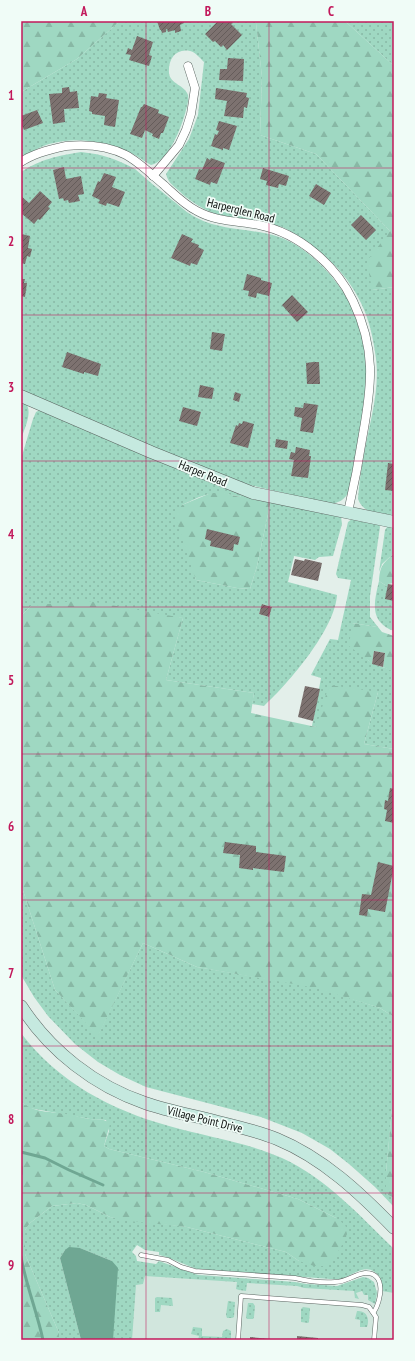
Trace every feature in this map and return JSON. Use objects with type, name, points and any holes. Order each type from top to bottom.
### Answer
[{"type":"street","points":[[153,176],[179,144],[186,130],[191,114],[195,88],[188,66]]},
{"type":"street","name":"Harperglen Road","points":[[21,162],[42,152],[74,145],[90,145],[126,155],[183,202],[198,211],[218,219],[276,230],[303,244],[331,269],[343,283],[352,299],[366,334],[371,372],[370,396],[359,462],[348,512]]},
{"type":"street","name":"Harper Road","points":[[21,396],[158,455],[253,493],[394,522]]},
{"type":"street","name":"Village Point Drive","points":[[21,1006],[39,1031],[54,1047],[79,1068],[101,1082],[145,1103],[264,1134],[291,1145],[318,1161],[343,1179],[394,1228]]},
{"type":"lane","points":[[141,1255],[168,1260],[195,1271],[295,1278],[303,1280],[335,1282],[344,1281],[359,1274],[366,1273],[377,1279],[380,1285],[380,1299],[374,1312]]},
{"type":"lane","points":[[238,1340],[241,1296],[362,1304],[369,1307],[374,1312],[376,1317],[374,1340]]},
{"type":"shaded area","points":[[69,1247],[80,1248],[112,1261],[118,1268],[113,1340],[81,1340],[60,1258]]},
{"type":"shaded area","points":[[134,1269],[394,1292],[394,1340],[128,1340]]},
{"type":"green space","points":[[21,21],[120,21],[77,59],[21,92]]},
{"type":"green space","points":[[120,21],[254,21],[256,23],[262,77],[260,135],[316,154],[390,231],[372,290],[394,287],[394,517],[378,514],[364,508],[358,499],[362,468],[375,399],[377,368],[368,319],[362,305],[346,278],[323,255],[293,233],[276,225],[234,219],[211,212],[197,205],[184,195],[170,183],[167,177],[166,174],[189,139],[198,115],[204,62],[196,54],[190,51],[180,51],[176,53],[171,60],[169,68],[170,77],[184,89],[188,95],[188,101],[174,142],[164,157],[158,162],[151,165],[133,154],[113,146],[81,140],[70,140],[49,144],[38,148],[21,158],[21,92],[77,59]]},
{"type":"green space","points":[[254,21],[345,21],[394,66],[394,287],[372,290],[367,261],[390,231],[316,154],[260,135],[262,77],[256,23]]},
{"type":"green space","points":[[345,21],[394,21],[394,66]]},
{"type":"green space","points":[[81,152],[95,154],[122,162],[135,169],[187,212],[207,222],[269,234],[292,243],[315,259],[336,281],[351,306],[360,326],[365,349],[368,381],[349,492],[339,502],[330,504],[241,483],[21,392],[21,172],[35,164],[50,159]]},
{"type":"green space","points":[[21,402],[27,405],[29,413],[21,440]]},
{"type":"green space","points":[[40,410],[243,493],[240,497],[216,493],[204,495],[182,505],[196,580],[250,589],[257,566],[271,500],[341,517],[342,524],[333,556],[319,557],[315,560],[294,556],[288,582],[337,595],[334,609],[320,639],[298,670],[264,706],[252,704],[254,693],[166,680],[183,618],[31,606],[21,616],[21,459],[36,412]],"holes":[[[263,604],[272,607],[269,617],[259,614]]]},
{"type":"green space","points":[[211,493],[224,493],[240,497],[243,493],[271,500],[257,566],[250,589],[196,580],[175,516],[182,505]]},
{"type":"green space","points":[[352,519],[379,524],[380,527],[370,596],[370,617],[378,627],[352,623],[368,660],[394,672],[394,749],[364,744],[378,692],[316,727],[312,726],[321,678],[311,675],[330,639],[338,640],[351,580],[338,578],[336,574],[348,522]]},
{"type":"green space","points":[[390,526],[394,527],[394,553],[382,564],[379,572],[385,530]]},
{"type":"green space","points":[[394,553],[394,583],[388,584],[388,587],[379,581],[380,571],[385,562]]},
{"type":"green space","points":[[379,581],[388,587],[394,601],[394,631],[386,627],[377,617],[375,604]]},
{"type":"green space","points":[[83,600],[183,618],[166,680],[254,693],[251,713],[316,727],[329,685],[378,692],[364,744],[394,749],[394,1017],[380,1008],[316,988],[197,967],[143,943],[98,1036],[55,990],[21,884],[21,616],[31,606]]},
{"type":"green space","points":[[352,623],[378,627],[382,632],[394,636],[394,672],[383,667],[385,653],[374,651],[372,664],[349,646]]},
{"type":"green space","points":[[21,884],[55,990],[98,1035],[143,943],[197,967],[316,987],[380,1008],[394,1017],[394,1088],[386,1172],[386,1194],[394,1198],[394,1207],[375,1187],[349,1164],[330,1149],[302,1133],[261,1117],[146,1087],[120,1075],[98,1062],[75,1044],[48,1016],[34,997],[21,975]]},
{"type":"green space","points":[[21,1033],[52,1066],[69,1080],[106,1102],[127,1112],[183,1130],[268,1152],[314,1176],[342,1199],[394,1249],[394,1293],[382,1291],[380,1277],[375,1272],[365,1269],[340,1279],[330,1279],[197,1269],[159,1255],[159,1252],[145,1250],[137,1245],[132,1252],[136,1256],[137,1261],[156,1264],[159,1261],[198,1275],[337,1286],[363,1277],[368,1278],[374,1282],[377,1293],[375,1304],[368,1300],[368,1295],[364,1295],[362,1291],[356,1293],[359,1299],[355,1298],[354,1291],[247,1283],[246,1291],[236,1289],[237,1282],[145,1276],[143,1284],[136,1285],[132,1340],[113,1340],[112,1261],[80,1248],[65,1250],[60,1258],[81,1340],[59,1340],[59,1333],[25,1254],[25,1230],[30,1223],[52,1206],[77,1203],[86,1205],[110,1217],[187,1227],[286,1252],[299,1261],[336,1218],[298,1199],[204,1172],[109,1149],[104,1146],[109,1131],[106,1120],[90,1119],[29,1108],[21,1102]]},
{"type":"green space","points":[[394,1088],[394,1198],[386,1194],[386,1172]]},
{"type":"green space","points":[[21,1102],[26,1106],[37,1110],[106,1121],[110,1124],[104,1146],[109,1149],[204,1172],[298,1199],[336,1218],[345,1225],[347,1230],[346,1238],[332,1262],[323,1266],[314,1266],[299,1261],[286,1252],[187,1227],[129,1221],[110,1217],[86,1205],[77,1203],[52,1206],[30,1223],[25,1230],[25,1254],[59,1333],[59,1340],[21,1340]]},
{"type":"green space","points":[[155,1298],[172,1298],[173,1306],[161,1305],[160,1312],[155,1312]]},
{"type":"green space","points":[[228,1301],[235,1302],[234,1317],[232,1318],[227,1318],[226,1315]]},
{"type":"green space","points":[[248,1303],[253,1303],[255,1306],[253,1319],[247,1319],[246,1317]]},
{"type":"green space","points":[[303,1307],[310,1308],[308,1323],[301,1322],[301,1309]]},
{"type":"green space","points":[[357,1311],[363,1312],[367,1316],[367,1327],[360,1327],[360,1320],[355,1319]]},
{"type":"green space","points":[[193,1327],[202,1328],[202,1336],[222,1337],[223,1331],[227,1329],[231,1331],[231,1340],[198,1340],[199,1336],[191,1334]]},
{"type":"building","points":[[157,21],[183,21],[184,23],[180,25],[181,31],[175,33],[175,30],[168,32],[166,29],[166,32],[162,33]]},
{"type":"building","points":[[218,21],[231,21],[233,23],[231,24],[242,35],[227,50],[223,45],[221,47],[215,41],[213,42],[205,34]]},
{"type":"building","points":[[137,36],[153,42],[149,55],[152,56],[149,66],[129,60],[131,55],[126,54],[128,48],[132,50]]},
{"type":"building","points":[[228,58],[244,59],[243,81],[219,80],[220,69],[227,69]]},
{"type":"building","points":[[69,87],[70,92],[77,91],[79,108],[64,109],[65,122],[53,124],[49,94],[62,93],[62,88]]},
{"type":"building","points":[[216,88],[247,93],[246,97],[249,98],[247,108],[244,107],[243,118],[224,116],[227,101],[215,99]]},
{"type":"building","points":[[99,93],[107,94],[106,98],[119,100],[115,127],[104,125],[105,116],[92,114],[92,112],[89,111],[91,96],[98,97]]},
{"type":"building","points":[[144,104],[159,110],[158,113],[169,117],[159,139],[152,136],[153,134],[145,130],[142,138],[130,134],[141,107]]},
{"type":"building","points":[[37,110],[43,123],[24,130],[21,123],[21,116]]},
{"type":"building","points":[[219,121],[237,126],[229,150],[223,148],[223,150],[211,146],[215,134],[217,135],[219,131],[216,130]]},
{"type":"building","points":[[207,158],[225,163],[217,184],[211,182],[210,185],[195,179],[199,169],[202,170]]},
{"type":"building","points":[[64,167],[66,179],[81,176],[84,194],[78,195],[80,201],[69,203],[68,200],[64,201],[63,198],[59,199],[53,170]]},
{"type":"building","points":[[263,168],[289,176],[286,186],[279,184],[278,188],[266,185],[267,181],[260,179]]},
{"type":"building","points":[[104,173],[116,177],[112,187],[125,192],[119,207],[107,203],[106,206],[98,203],[100,200],[92,196],[98,181],[100,182]]},
{"type":"building","points":[[316,184],[331,193],[324,205],[309,196]]},
{"type":"building","points":[[40,191],[52,202],[48,207],[50,208],[40,220],[38,219],[34,224],[21,213],[21,196],[29,203]]},
{"type":"building","points":[[361,215],[376,230],[366,240],[351,225]]},
{"type":"building","points":[[21,234],[30,236],[28,248],[32,249],[30,257],[27,256],[25,264],[21,263]]},
{"type":"building","points":[[182,234],[193,239],[191,242],[199,245],[198,247],[204,250],[197,265],[191,263],[190,266],[171,258]]},
{"type":"building","points":[[247,274],[272,283],[269,296],[257,293],[256,298],[248,296],[249,291],[243,290]]},
{"type":"building","points":[[21,279],[25,279],[24,283],[27,283],[25,297],[21,296]]},
{"type":"building","points":[[292,295],[308,312],[297,322],[282,305]]},
{"type":"building","points":[[212,332],[225,334],[222,351],[210,349]]},
{"type":"building","points":[[67,352],[101,364],[98,376],[84,372],[84,374],[62,367]]},
{"type":"building","points":[[319,362],[320,384],[307,384],[306,363]]},
{"type":"building","points":[[200,385],[214,388],[212,399],[198,397]]},
{"type":"building","points":[[235,392],[241,394],[239,402],[233,400]]},
{"type":"building","points":[[304,403],[318,405],[313,433],[300,431],[302,418],[294,416],[295,407],[303,408]]},
{"type":"building","points":[[183,407],[201,412],[197,426],[179,421]]},
{"type":"building","points":[[243,421],[254,424],[248,448],[230,443],[236,425],[238,426],[239,423],[242,424]]},
{"type":"building","points":[[276,439],[288,441],[287,449],[275,447]]},
{"type":"building","points":[[296,447],[310,450],[309,456],[311,456],[308,478],[291,476],[294,460],[289,459],[291,452],[295,453]]},
{"type":"building","points":[[388,463],[394,464],[394,491],[385,490]]},
{"type":"building","points":[[207,529],[240,537],[238,545],[234,544],[233,551],[210,546],[211,541],[205,539]]},
{"type":"building","points":[[295,559],[304,561],[305,559],[322,563],[318,581],[291,575]]},
{"type":"building","points":[[388,584],[394,585],[394,601],[385,599]]},
{"type":"building","points":[[262,604],[272,607],[269,617],[259,614]]},
{"type":"building","points":[[374,651],[385,653],[383,667],[372,664]]},
{"type":"building","points":[[305,686],[320,689],[313,721],[298,717]]},
{"type":"building","points":[[390,788],[394,789],[394,823],[385,821],[387,810],[384,809],[385,800],[388,801]]},
{"type":"building","points":[[225,842],[256,846],[256,852],[286,856],[284,872],[253,868],[253,870],[239,868],[240,855],[223,853]]},
{"type":"building","points":[[378,862],[394,866],[385,912],[368,909],[367,916],[359,915],[362,894],[371,895]]},
{"type":"building","points":[[297,1336],[318,1338],[318,1340],[297,1340]]},
{"type":"building","points":[[250,1337],[271,1339],[271,1340],[250,1340]]},
{"type":"waterway","points":[[21,1152],[45,1158],[103,1185]]},
{"type":"waterway","points":[[21,1167],[21,1174]]},
{"type":"waterway","points":[[21,1257],[43,1340]]}]
